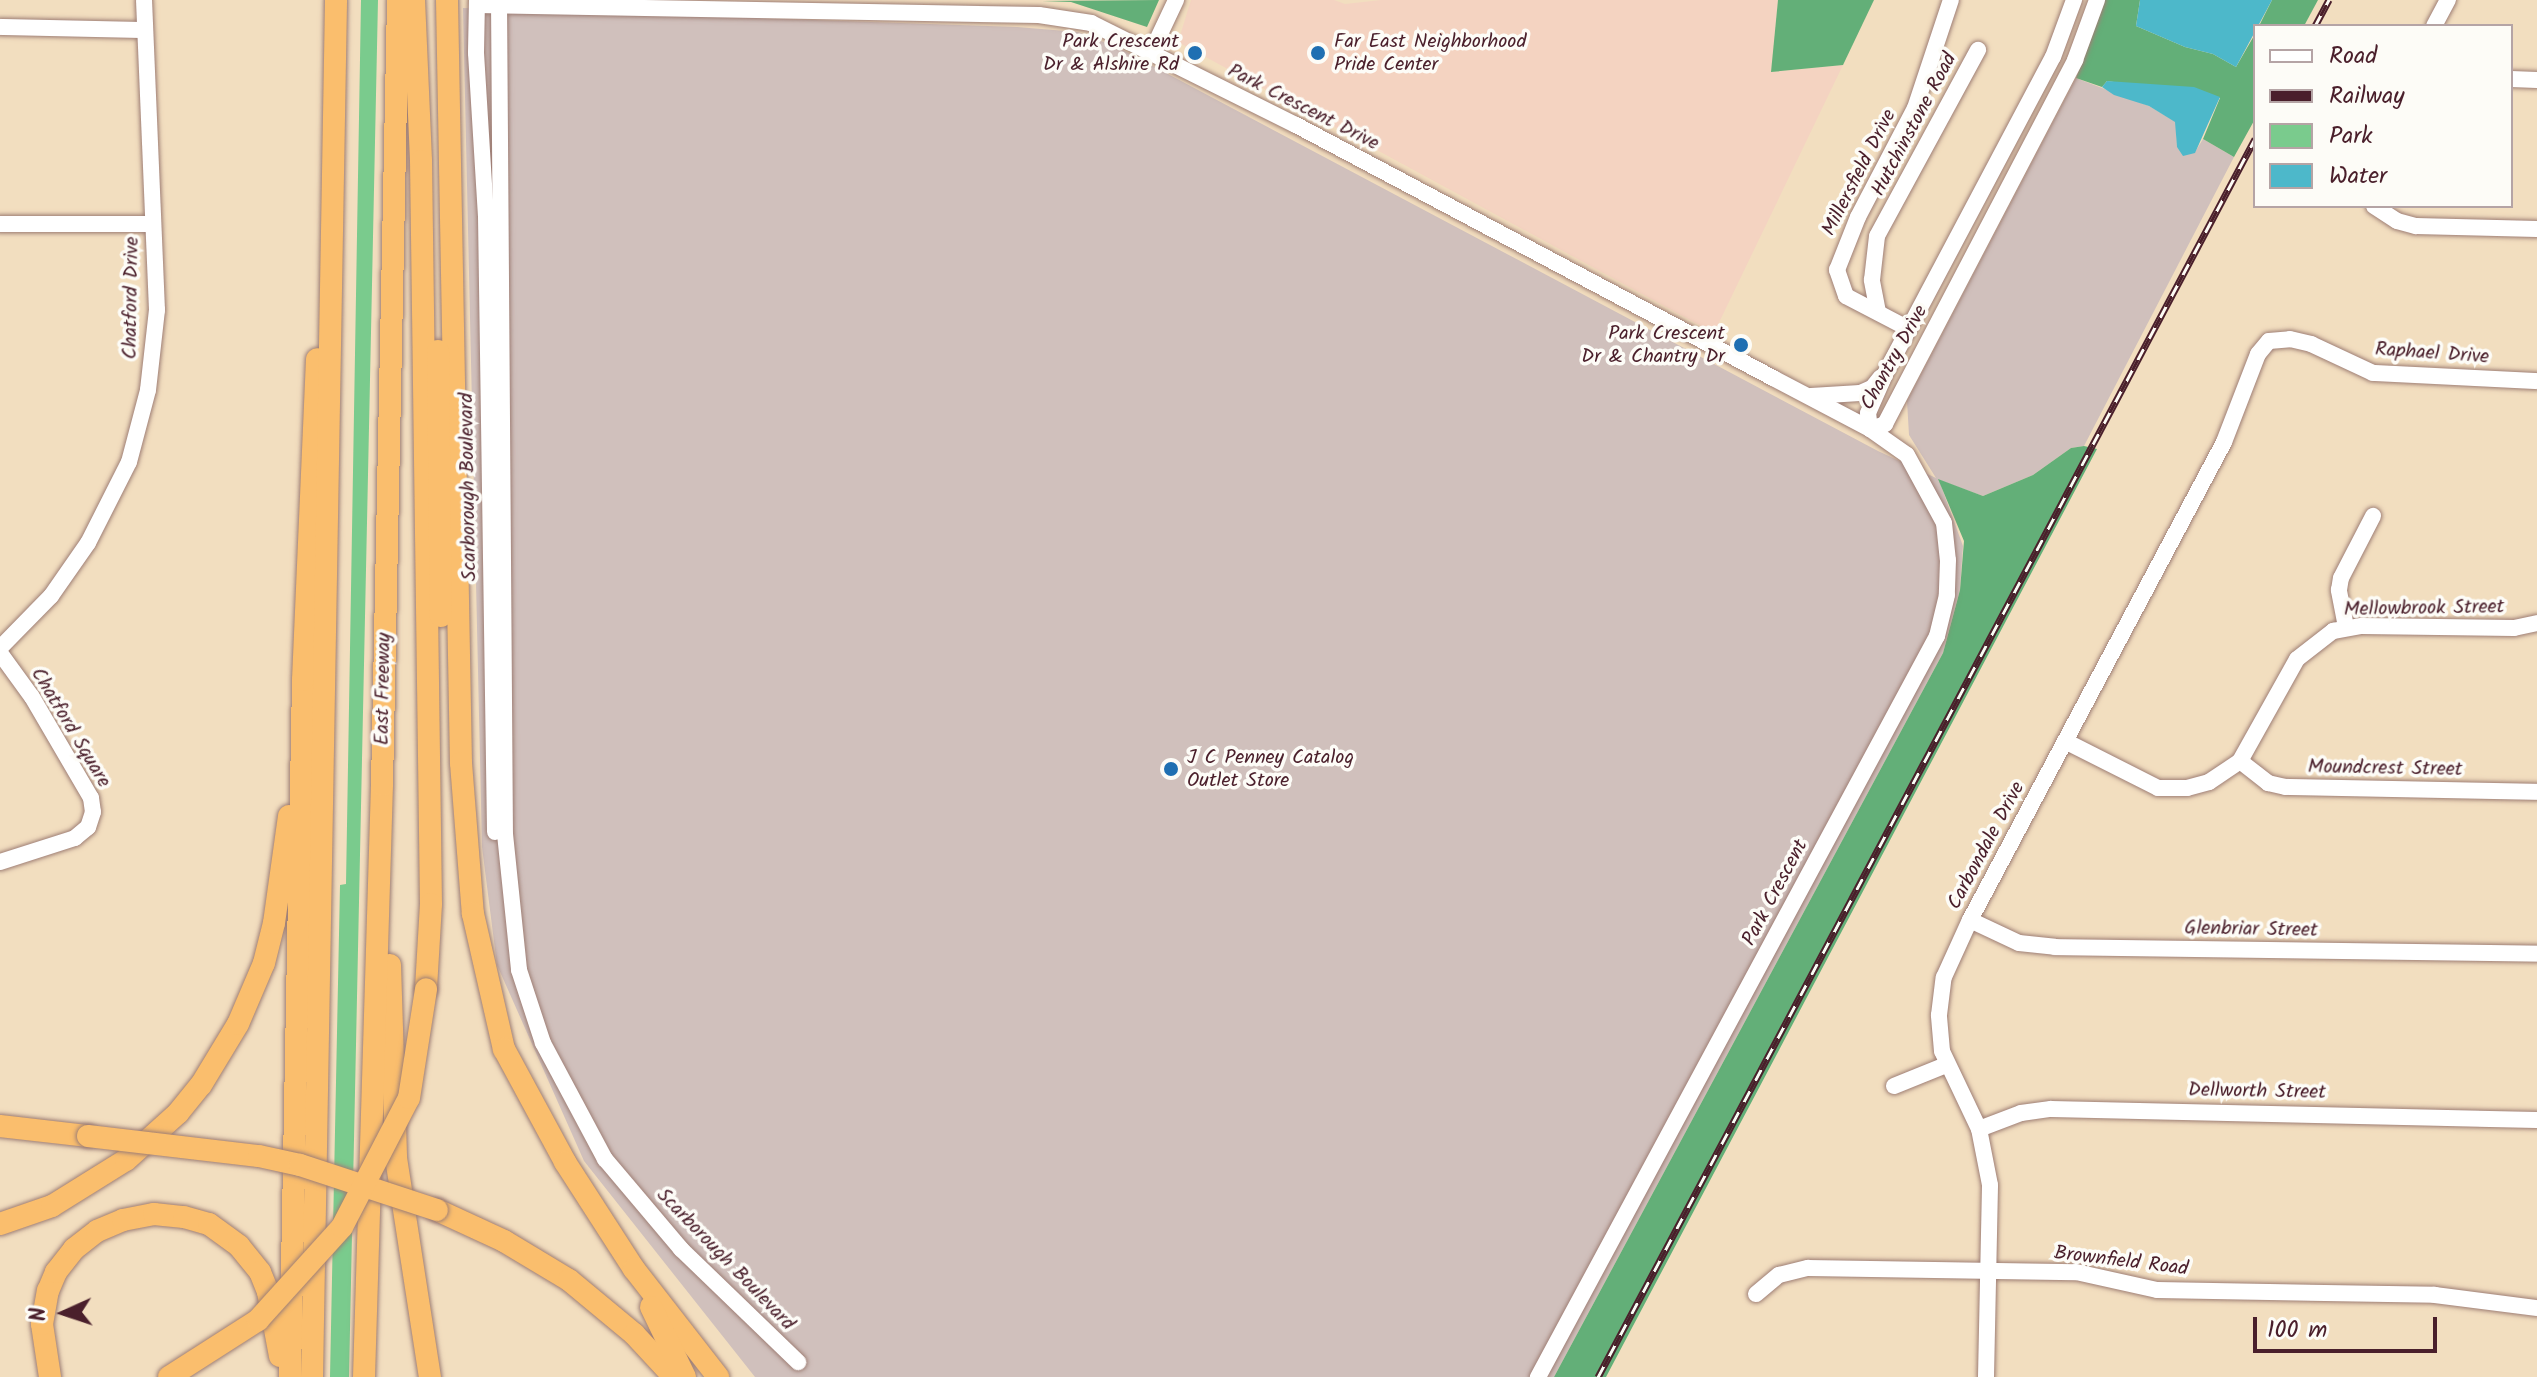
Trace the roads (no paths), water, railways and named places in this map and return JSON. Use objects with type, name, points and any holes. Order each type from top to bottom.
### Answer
[{"type":"highway","points":[[312,1377],[336,0]]},
{"type":"highway","name":"East Freeway","points":[[364,1377],[382,785],[398,0]]},
{"type":"highway","points":[[169,1377],[258,1320],[342,1227],[409,1098],[426,989],[431,904],[421,161],[414,0]]},
{"type":"highway","points":[[428,740],[441,664],[437,296],[446,0]]},
{"type":"highway","points":[[446,0],[461,763],[473,914],[504,1049],[565,1162],[634,1269],[718,1377]]},
{"type":"highway","points":[[290,1377],[303,680],[309,508],[335,41]]},
{"type":"highway","points":[[0,1224],[52,1206],[126,1160],[178,1113],[224,1052],[253,992],[274,923],[288,833],[303,680]]},
{"type":"highway","points":[[382,785],[396,1158],[430,1377]]},
{"type":"highway","points":[[0,1126],[259,1156],[345,1178],[437,1210],[504,1241],[569,1280],[634,1334],[674,1377]]},
{"type":"highway","points":[[50,1377],[42,1324],[48,1291],[56,1272],[74,1249],[97,1231],[123,1220],[154,1214],[184,1217],[209,1224],[229,1237],[250,1258],[260,1272],[274,1315],[282,1377]]},
{"type":"highway","points":[[634,1269],[685,1377]]},
{"type":"street","name":"Chatford Drive","points":[[0,651],[51,596],[109,505],[129,462],[146,402],[155,346],[144,0]]},
{"type":"street","points":[[575,0],[615,7]]},
{"type":"street","points":[[1151,53],[1176,0]]},
{"type":"street","name":"Millersfield Drive","points":[[1909,329],[1846,296],[1837,278],[1838,262],[1915,108],[1951,0]]},
{"type":"street","name":"Chantry Drive","points":[[2074,0],[2053,57],[1887,370],[1868,413],[1870,429],[1885,424],[2075,60],[2097,0]]},
{"type":"street","points":[[2435,24],[2448,0]]},
{"type":"street","name":"Park Crescent Drive","points":[[477,3],[1058,16],[1098,25],[1306,131],[1870,429]]},
{"type":"street","name":"Scarborough Boulevard","points":[[477,3],[476,53],[486,217],[492,791],[502,913],[510,956],[519,970]]},
{"type":"street","name":"Scarborough Boulevard","points":[[499,3],[505,834],[519,970],[543,1043],[605,1159],[681,1249],[798,1362]]},
{"type":"street","points":[[0,27],[145,30]]},
{"type":"street","name":"Hutchinstone Road","points":[[1878,312],[1872,280],[1877,236],[1978,50]]},
{"type":"street","points":[[2513,79],[2537,80]]},
{"type":"street","points":[[2377,208],[2397,221],[2416,226],[2537,229]]},
{"type":"street","points":[[0,224],[153,224]]},
{"type":"street","name":"Raphael Drive","points":[[2251,369],[2269,341],[2290,339],[2311,344],[2373,373],[2537,381]]},
{"type":"street","name":"Carbondale Drive","points":[[1986,1377],[1990,1185],[1979,1129],[1946,1065],[1940,1036],[1940,994],[1950,960],[1970,920],[2224,442],[2251,369]]},
{"type":"street","points":[[1805,395],[1860,393],[1872,388],[1887,370]]},
{"type":"street","name":"Park Crescent","points":[[1538,1377],[1937,636],[1947,595],[1944,523],[1907,455],[1870,429]]},
{"type":"street","points":[[2346,627],[2339,590],[2341,578],[2373,516]]},
{"type":"street","name":"Mellowbrook Street","points":[[2065,741],[2143,782],[2171,790],[2209,782],[2240,761],[2297,659],[2318,639],[2346,627],[2514,628],[2537,623]]},
{"type":"street","name":"Chatford Square","points":[[0,651],[32,697],[91,798],[93,812],[88,827],[75,838],[0,862]]},
{"type":"street","name":"Moundcrest Street","points":[[2240,761],[2268,783],[2286,787],[2537,792]]},
{"type":"street","name":"Glenbriar Street","points":[[1970,920],[2019,943],[2055,947],[2537,954]]},
{"type":"street","points":[[1894,1086],[1946,1065]]},
{"type":"street","name":"Dellworth Street","points":[[1979,1129],[2021,1113],[2051,1109],[2537,1120]]},
{"type":"street","name":"Brownfield Road","points":[[1756,1294],[1779,1275],[1808,1268],[2076,1272],[2157,1290],[2435,1295],[2537,1308]]},
{"type":"water","points":[[2140,0],[2272,0],[2259,24],[2253,24],[2253,35],[2236,67],[2213,54],[2185,47],[2136,26]]},
{"type":"water","points":[[2107,81],[2194,87],[2220,97],[2195,153],[2183,156],[2177,147],[2175,122],[2149,106],[2114,95],[2102,87]]},
{"type":"railway","points":[[2316,24],[2329,0]]},
{"type":"railway","points":[[1598,1377],[2253,143]]},
{"type":"place","name":"Park Crescent Dr & Alshire Rd","points":[[1195,53]]},
{"type":"place","name":"Far East Neighborhood Pride Center","points":[[1318,53]]},
{"type":"place","name":"Park Crescent Dr & Chantry Dr","points":[[1741,345]]},
{"type":"place","name":"J C Penney Catalog Outlet Store","points":[[1171,769]]}]
